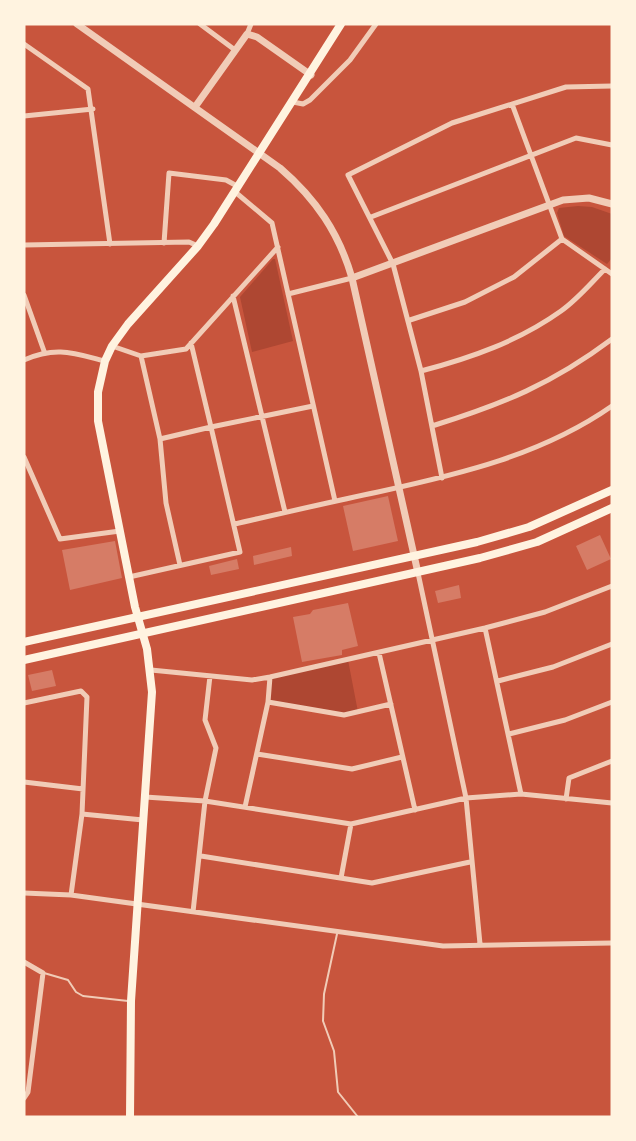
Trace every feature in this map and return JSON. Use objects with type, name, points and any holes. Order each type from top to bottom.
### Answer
[{"type":"main road","points":[[130,1117],[131,1001],[152,712],[151,670],[129,577],[98,421],[98,392],[105,361],[112,346],[128,324],[198,246],[236,189],[249,164],[293,102],[341,24]]},
{"type":"main road","points":[[24,642],[414,557],[530,527],[612,490]]},
{"type":"main road","points":[[24,660],[418,573],[537,542],[612,508]]},
{"type":"street","points":[[77,24],[280,168],[300,186],[328,220],[338,238],[352,278],[466,798],[480,944]]},
{"type":"street","points":[[200,24],[235,50]]},
{"type":"street","points":[[195,107],[247,34],[251,24]]},
{"type":"street","points":[[293,102],[303,104],[310,100],[350,60],[376,24]]},
{"type":"street","points":[[247,34],[257,37],[310,75]]},
{"type":"street","points":[[24,44],[88,89],[93,109],[110,244]]},
{"type":"street","points":[[442,478],[410,320],[393,264],[348,174],[452,123],[566,87],[612,86]]},
{"type":"street","points":[[512,104],[562,239],[612,274]]},
{"type":"street","points":[[24,116],[93,109]]},
{"type":"street","points":[[371,217],[576,138],[612,145]]},
{"type":"street","points":[[164,243],[169,173],[226,180],[272,223],[335,501]]},
{"type":"street","points":[[288,294],[352,278],[393,264],[549,204],[577,198],[612,204]]},
{"type":"street","points":[[410,320],[465,302],[514,277],[562,239]]},
{"type":"street","points":[[24,245],[189,242],[198,246]]},
{"type":"street","points":[[112,346],[141,356],[186,349],[278,247]]},
{"type":"street","points":[[421,371],[466,360],[520,336],[563,310],[605,269]]},
{"type":"street","points":[[24,295],[44,351]]},
{"type":"street","points":[[234,296],[285,512]]},
{"type":"street","points":[[432,426],[495,407],[528,393],[577,366],[612,339]]},
{"type":"street","points":[[129,577],[240,552],[191,343]]},
{"type":"street","points":[[24,360],[44,351],[66,352],[105,361]]},
{"type":"street","points":[[141,356],[160,439],[166,503],[180,565]]},
{"type":"street","points":[[160,439],[313,406]]},
{"type":"street","points":[[235,524],[442,478],[496,463],[553,441],[612,406]]},
{"type":"street","points":[[24,457],[60,539],[120,531]]},
{"type":"street","points":[[151,670],[252,680],[270,677],[485,628],[545,612],[612,586]]},
{"type":"street","points":[[485,628],[521,794]]},
{"type":"street","points":[[498,681],[553,667],[612,644]]},
{"type":"street","points":[[379,653],[415,810]]},
{"type":"street","points":[[193,912],[201,856],[205,801],[216,748],[205,720],[210,676]]},
{"type":"street","points":[[245,807],[268,702],[270,677]]},
{"type":"street","points":[[24,703],[81,691],[87,697],[82,814],[71,895]]},
{"type":"street","points":[[268,702],[344,715],[391,704]]},
{"type":"street","points":[[509,734],[565,720],[612,702]]},
{"type":"street","points":[[257,754],[352,769],[402,757]]},
{"type":"street","points":[[566,799],[569,777],[612,761]]},
{"type":"street","points":[[24,782],[83,789]]},
{"type":"street","points":[[145,798],[205,801],[351,824],[466,798],[521,794],[612,803]]},
{"type":"street","points":[[82,814],[143,820]]},
{"type":"street","points":[[341,878],[351,824]]},
{"type":"street","points":[[201,856],[372,883],[471,862]]},
{"type":"street","points":[[24,893],[71,895],[443,945],[612,943]]},
{"type":"street","points":[[24,962],[43,973],[28,1092],[24,1098]]},
{"type":"lane","points":[[338,931],[324,994],[323,1021],[334,1051],[338,1092],[358,1117]]},
{"type":"lane","points":[[43,973],[68,980],[76,992],[83,996],[131,1001]]},
{"type":"shaded area","points":[[592,207],[612,214],[612,258],[607,264],[564,236],[557,213],[559,208]]},
{"type":"shaded area","points":[[275,259],[293,341],[252,352],[240,297]]},
{"type":"shaded area","points":[[348,660],[358,712],[344,715],[268,702],[270,677]]},
{"type":"building","points":[[388,496],[398,541],[353,551],[343,506]]},
{"type":"building","points":[[600,535],[611,559],[587,570],[576,546]]},
{"type":"building","points":[[115,541],[122,578],[70,590],[62,550]]},
{"type":"building","points":[[291,547],[292,556],[254,565],[253,556]]},
{"type":"building","points":[[237,559],[239,569],[211,575],[209,566]]},
{"type":"building","points":[[459,585],[461,598],[438,603],[435,591]]},
{"type":"building","points":[[348,603],[358,646],[342,650],[342,655],[302,662],[293,617],[310,614],[313,610]]},
{"type":"building","points":[[52,670],[56,686],[32,691],[28,675]]}]
